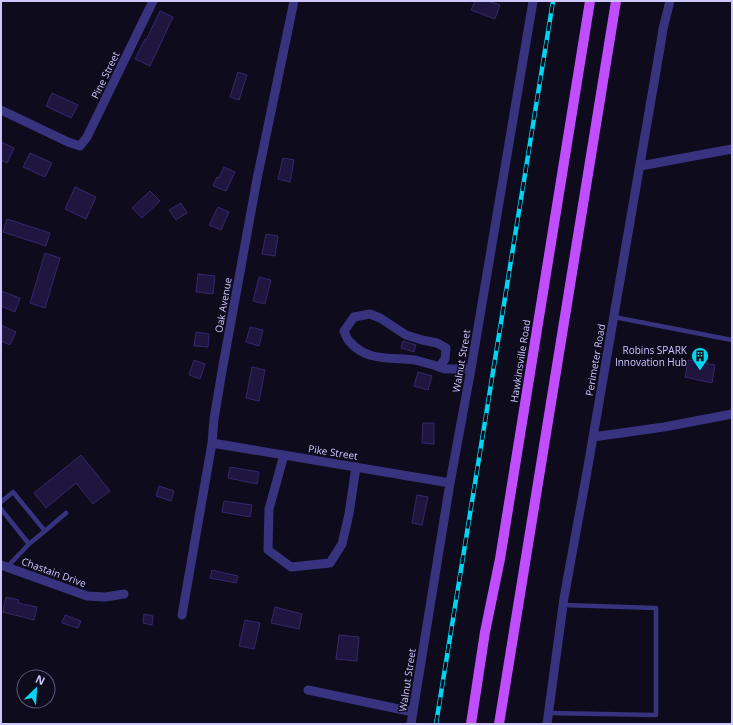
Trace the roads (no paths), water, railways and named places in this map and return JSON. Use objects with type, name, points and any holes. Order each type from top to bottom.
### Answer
[{"type":"main road","name":"Hawkinsville Road","points":[[471,724],[484,632],[501,551],[590,1]]},
{"type":"main road","points":[[499,724],[616,1]]},
{"type":"street","name":"Pine Street","points":[[1,110],[68,142],[80,146],[87,138],[153,1]]},
{"type":"street","name":"Oak Avenue","points":[[182,615],[212,443],[222,371],[257,179],[294,1]]},
{"type":"street","name":"Walnut Street","points":[[411,724],[450,483],[471,369],[533,1]]},
{"type":"street","name":"Perimeter Road","points":[[547,724],[563,605],[663,29],[670,1]]},
{"type":"street","points":[[640,166],[732,149]]},
{"type":"street","points":[[439,367],[445,359],[446,348],[437,343],[406,335],[380,318],[370,314],[354,317],[344,331],[349,342],[360,352],[376,357],[414,360],[445,369],[471,369]]},
{"type":"street","points":[[593,436],[664,427],[732,414]]},
{"type":"street","name":"Pike Street","points":[[212,443],[450,483]]},
{"type":"street","points":[[284,455],[269,509],[268,550],[291,567],[330,563],[342,544],[349,514],[356,467]]},
{"type":"street","name":"Chastain Drive","points":[[4,566],[87,596],[124,594]]},
{"type":"street","points":[[308,690],[413,712]]},
{"type":"lane","points":[[614,317],[732,340]]},
{"type":"lane","points":[[1,502],[13,492],[45,531]]},
{"type":"lane","points":[[1,509],[29,544]]},
{"type":"lane","points":[[4,566],[66,513]]},
{"type":"lane","points":[[549,713],[656,715],[656,608],[563,605]]},
{"type":"railway","points":[[436,724],[553,1]]},
{"type":"place","name":"Robins SPARK Innovation Hub","points":[[700,371]]}]
